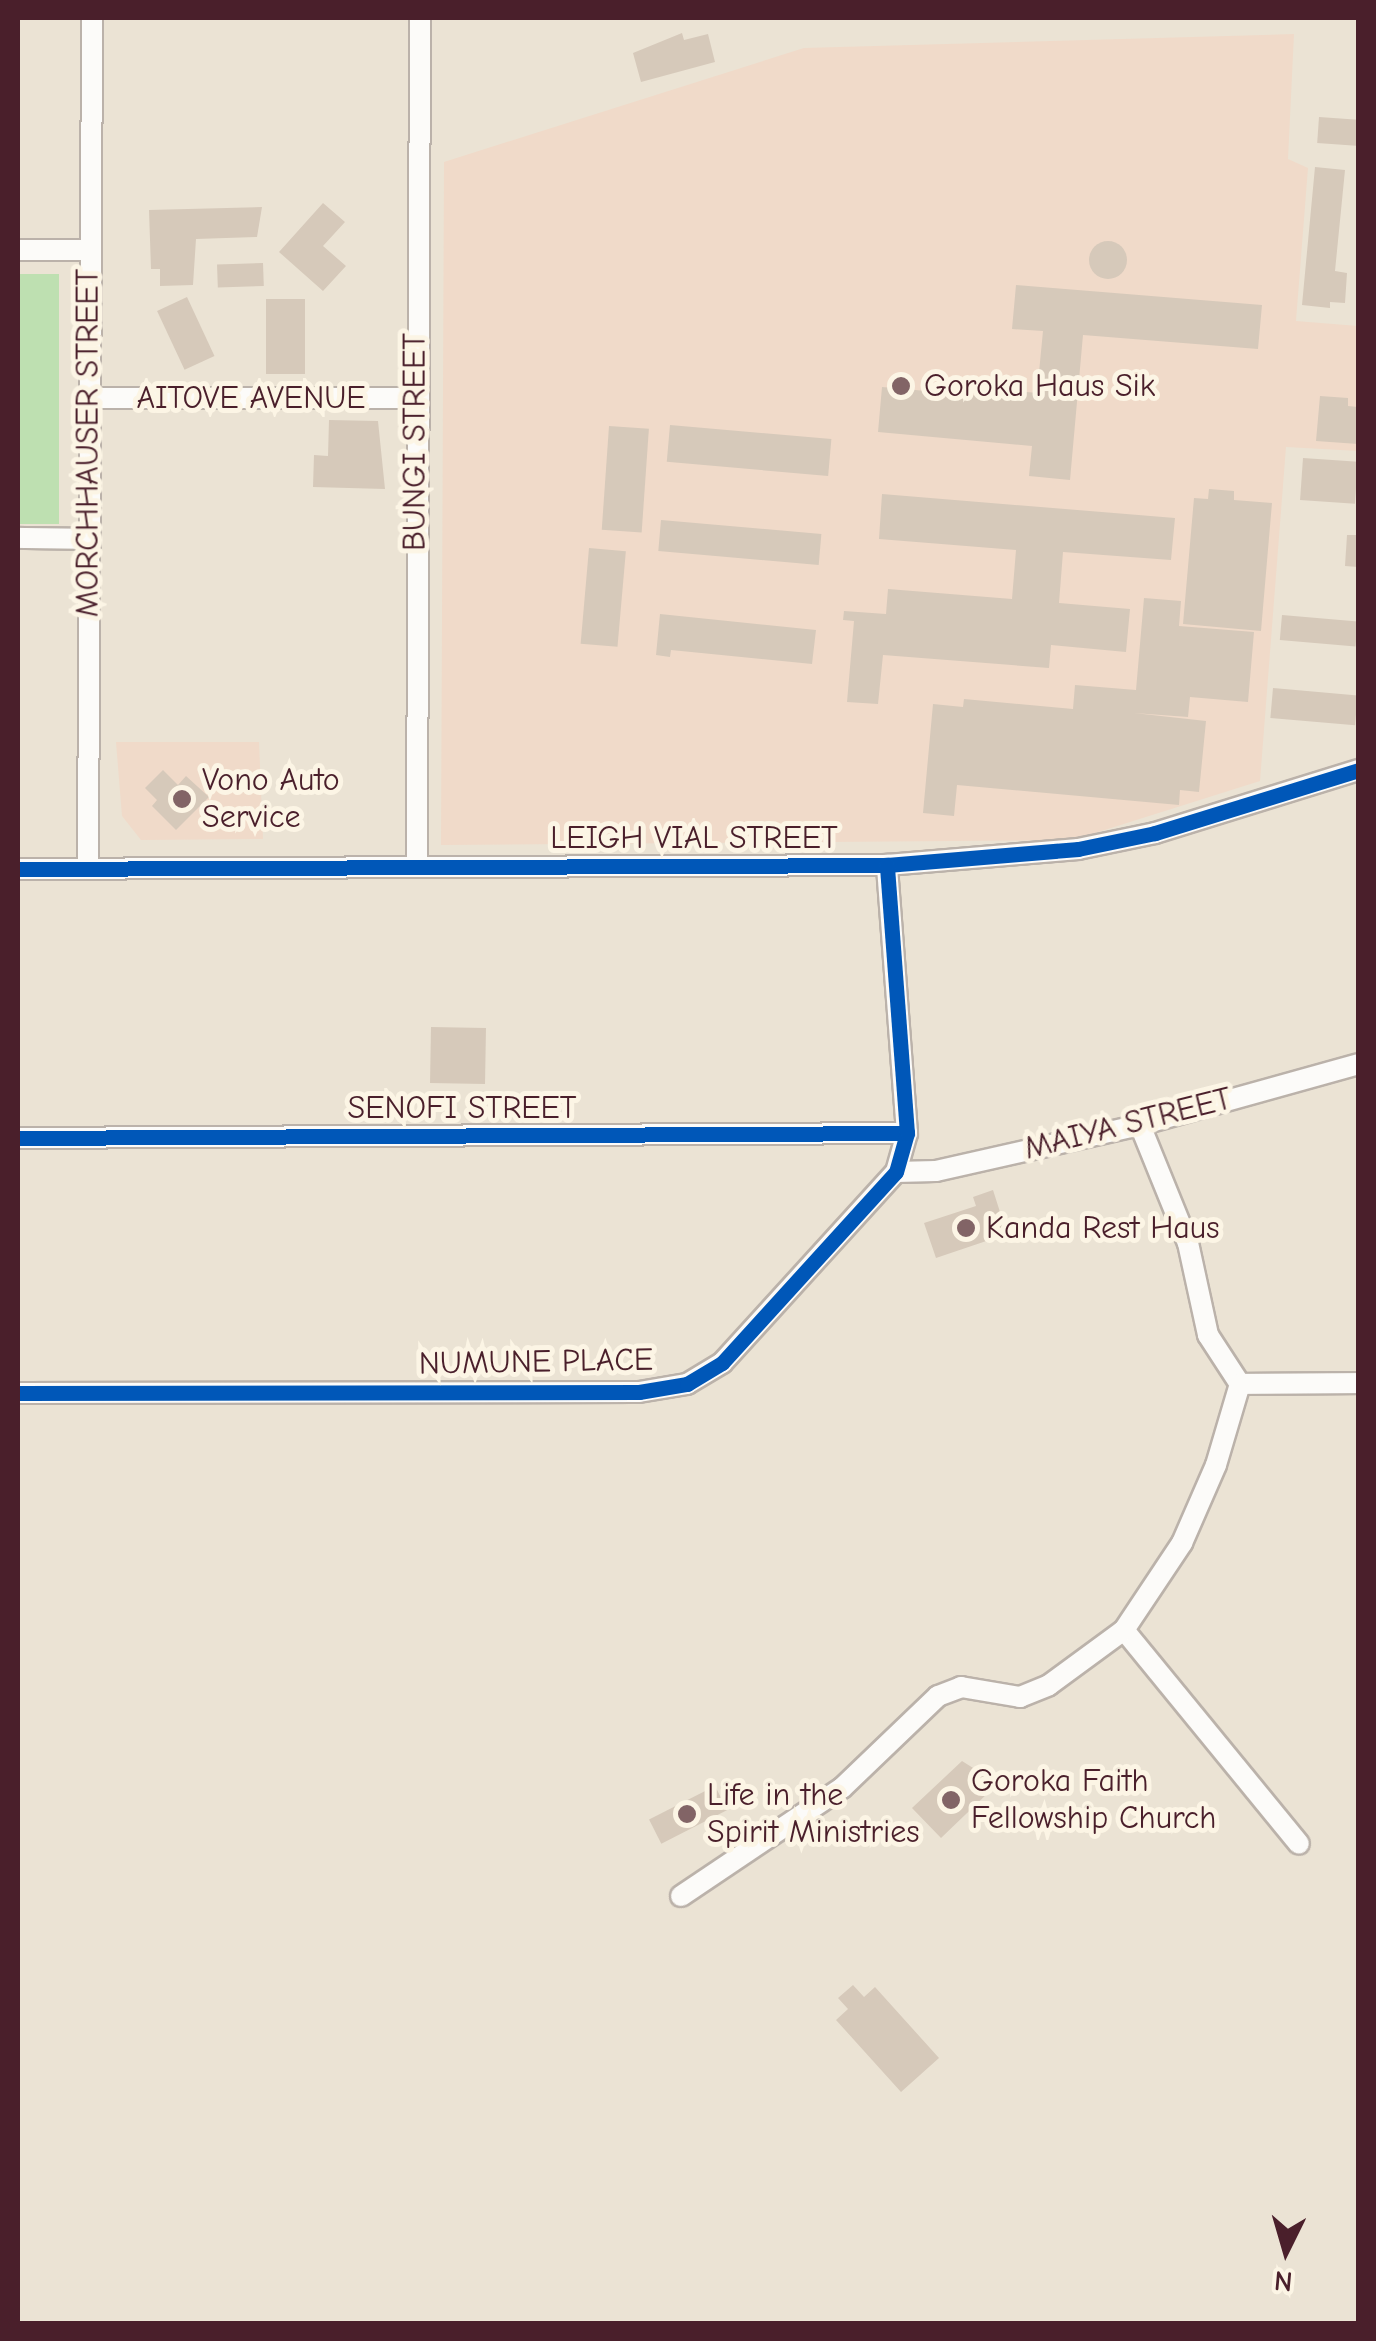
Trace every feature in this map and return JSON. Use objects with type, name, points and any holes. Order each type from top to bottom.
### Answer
[{"type":"street","name":"MORCHHAUSER STREET","points":[[88,868],[92,18]]},
{"type":"street","name":"BUNGI STREET","points":[[416,867],[414,398],[420,18]]},
{"type":"street","points":[[18,250],[89,250]]},
{"type":"street","name":"AITOVE AVENUE","points":[[88,398],[414,398]]},
{"type":"street","points":[[18,538],[87,539]]},
{"type":"street","name":"LEIGH VIAL STREET","points":[[18,870],[887,864],[1078,849],[1155,833],[1358,770]]},
{"type":"street","name":"NUMUNE PLACE","points":[[18,1394],[639,1392],[687,1384],[722,1362],[896,1172],[907,1133],[887,864]]},
{"type":"street","name":"MAIYA STREET","points":[[896,1172],[936,1171],[1140,1125],[1358,1064]]},
{"type":"street","points":[[681,1896],[842,1788],[938,1696],[962,1687],[1020,1697],[1049,1686],[1124,1630],[1182,1544],[1216,1465],[1240,1384],[1208,1335],[1188,1243],[1140,1125]]},
{"type":"street","name":"SENOFI STREET","points":[[18,1138],[907,1133]]},
{"type":"street","points":[[1240,1384],[1358,1383]]},
{"type":"street","points":[[1124,1630],[1299,1844]]},
{"type":"shaded area","name":"Goroka Haus Sik","points":[[1294,34],[1288,159],[1308,168],[1296,321],[1358,326],[1358,451],[1286,447],[1260,781],[1073,840],[441,845],[444,162],[804,48]]},
{"type":"shaded area","points":[[116,742],[259,742],[263,839],[141,840],[122,816]]},
{"type":"green space","points":[[18,274],[59,274],[59,524],[18,524]]},
{"type":"building","points":[[682,33],[684,40],[708,34],[715,62],[641,82],[633,53]]},
{"type":"building","points":[[1319,117],[1358,120],[1356,146],[1317,143]]},
{"type":"building","points":[[1315,167],[1345,170],[1335,271],[1347,273],[1345,303],[1330,302],[1330,308],[1302,305]]},
{"type":"building","points":[[323,203],[345,222],[323,246],[346,266],[323,291],[279,252]]},
{"type":"building","points":[[262,207],[257,237],[196,239],[193,285],[160,286],[160,269],[151,269],[149,210]]},
{"type":"building","points":[[1108,241],[1122,246],[1127,260],[1122,274],[1108,279],[1094,274],[1089,260],[1094,246]]},
{"type":"building","points":[[263,263],[264,286],[218,288],[217,265]]},
{"type":"building","points":[[1016,285],[1262,305],[1258,349],[1083,335],[1070,480],[1029,476],[1032,446],[878,432],[882,387],[1015,399],[1016,391],[1037,393],[1043,331],[1012,329]]},
{"type":"building","points":[[187,297],[214,356],[185,370],[157,311]]},
{"type":"building","points":[[266,299],[305,299],[305,374],[266,374]]},
{"type":"building","points":[[1320,396],[1348,398],[1348,406],[1358,407],[1358,444],[1316,441]]},
{"type":"building","points":[[329,420],[378,421],[385,489],[313,487],[314,455],[328,456]]},
{"type":"building","points":[[670,425],[831,439],[828,476],[667,462]]},
{"type":"building","points":[[609,426],[649,429],[642,533],[602,530]]},
{"type":"building","points":[[1303,458],[1358,462],[1355,504],[1300,500]]},
{"type":"building","points":[[1209,489],[1234,491],[1234,500],[1272,503],[1261,631],[1183,624],[1194,498],[1208,499]]},
{"type":"building","points":[[882,494],[1175,518],[1171,560],[1063,552],[1059,603],[1130,609],[1126,652],[1051,645],[1049,668],[883,655],[878,704],[847,702],[854,621],[843,620],[844,611],[886,614],[888,589],[1012,599],[1016,550],[879,539]]},
{"type":"building","points":[[661,520],[821,534],[819,565],[658,551]]},
{"type":"building","points":[[1347,535],[1358,535],[1358,567],[1345,566]]},
{"type":"building","points":[[589,548],[626,551],[617,647],[581,644]]},
{"type":"building","points":[[1144,598],[1181,601],[1179,626],[1254,632],[1248,702],[1190,697],[1188,717],[1134,713],[1206,721],[1199,792],[1180,790],[1179,805],[957,785],[954,816],[923,813],[933,704],[963,707],[964,699],[1073,709],[1075,685],[1136,690]]},
{"type":"building","points":[[660,614],[816,630],[812,664],[671,650],[670,657],[656,655]]},
{"type":"building","points":[[1282,615],[1358,622],[1356,647],[1280,640]]},
{"type":"building","points":[[1273,688],[1358,695],[1355,725],[1270,718]]},
{"type":"building","name":"Vono Auto Service","points":[[163,770],[178,785],[186,776],[209,797],[176,830],[152,806],[157,800],[145,788]]},
{"type":"building","points":[[431,1027],[486,1028],[485,1084],[430,1083]]},
{"type":"building","name":"Kanda Rest Haus","points":[[993,1190],[1007,1234],[936,1258],[924,1223],[976,1206],[973,1197]]},
{"type":"building","name":"Goroka Faith Fellowship Church","points":[[962,1761],[989,1778],[983,1784],[990,1791],[941,1838],[912,1808]]},
{"type":"building","name":"Life in the Spirit Ministries","points":[[715,1786],[727,1810],[661,1844],[649,1820]]},
{"type":"building","points":[[853,1985],[864,1997],[875,1987],[939,2058],[901,2092],[836,2020],[848,2009],[838,1998]]},
{"type":"cycle path","points":[[18,869],[887,865],[1078,849],[1155,833],[1358,770]]},
{"type":"cycle path","points":[[18,1393],[639,1392],[687,1384],[722,1363],[896,1172],[907,1133],[887,865]]},
{"type":"cycle path","points":[[18,1138],[907,1133]]},
{"type":"place","name":"Goroka Haus Sik","points":[[901,386]]},
{"type":"place","name":"Vono Auto Service","points":[[182,799]]},
{"type":"place","name":"Kanda Rest Haus","points":[[966,1228]]},
{"type":"place","name":"Goroka Faith Fellowship Church","points":[[951,1800]]},
{"type":"place","name":"Life in the Spirit Ministries","points":[[687,1814]]}]
